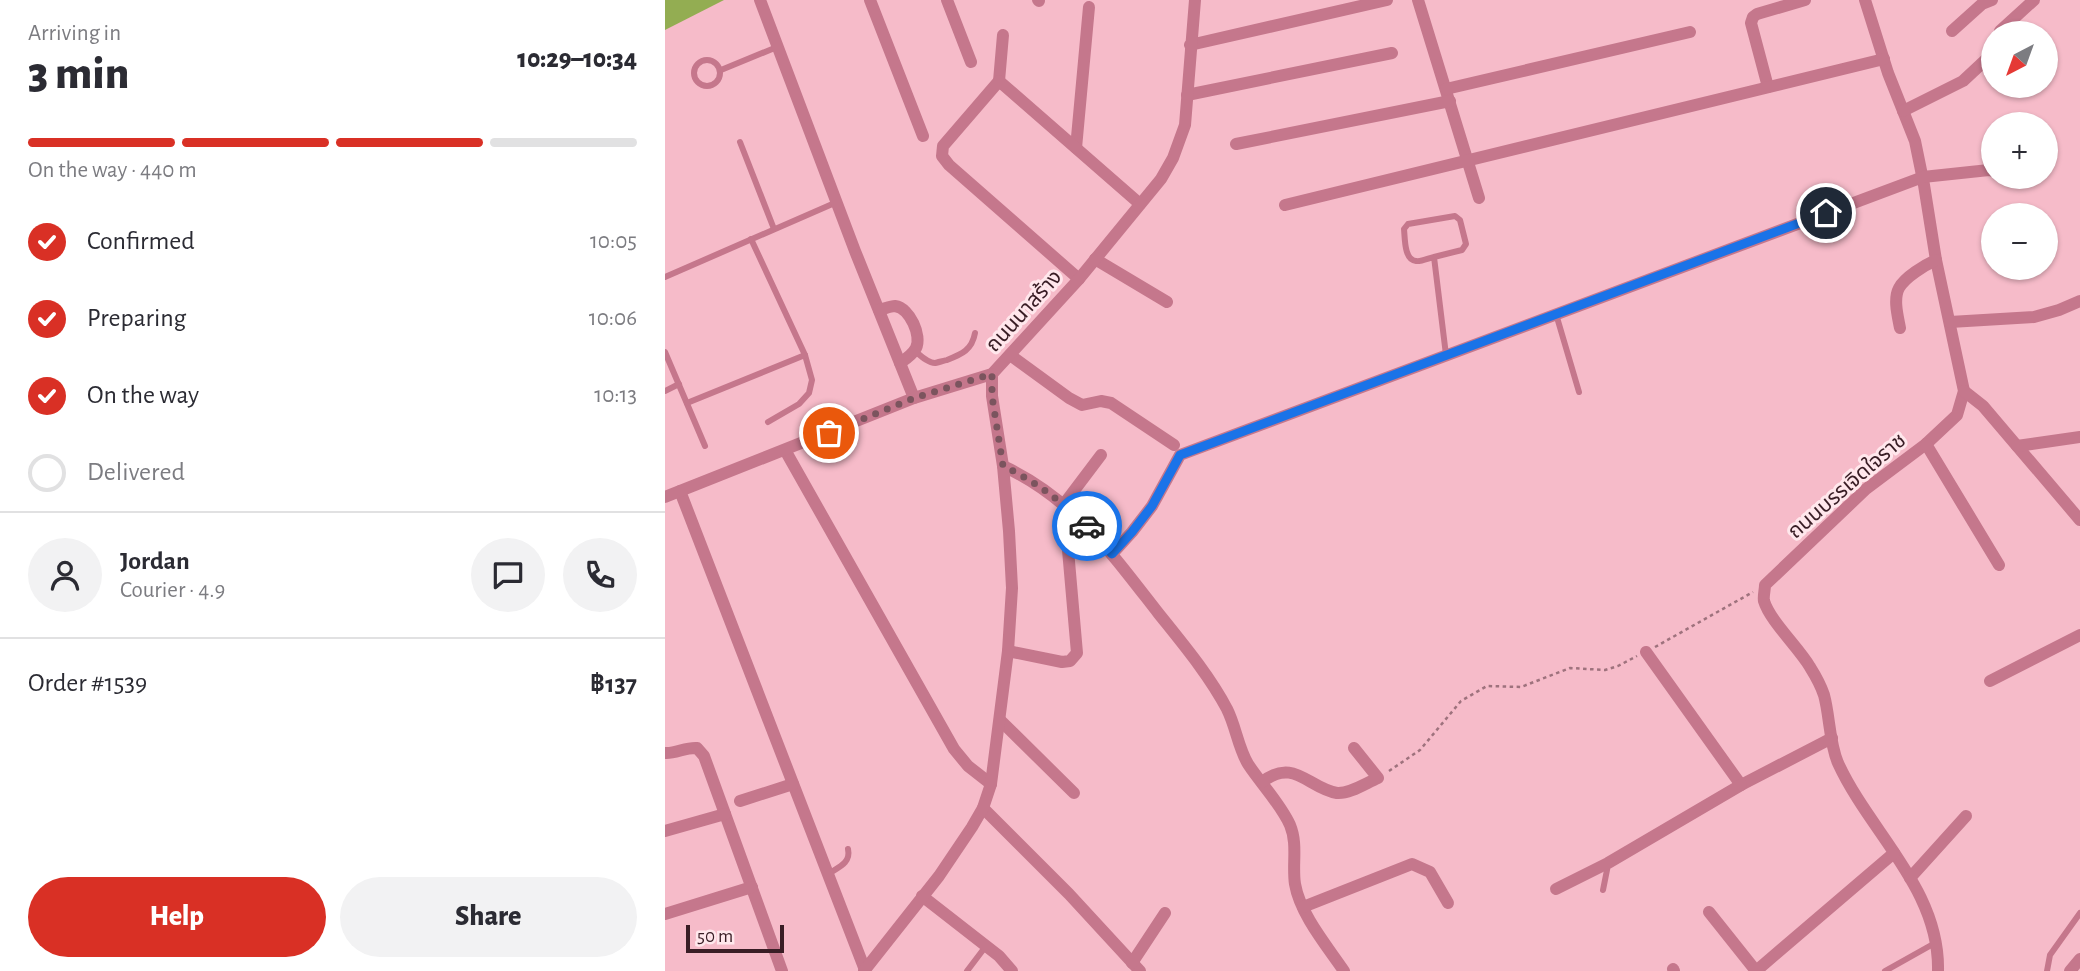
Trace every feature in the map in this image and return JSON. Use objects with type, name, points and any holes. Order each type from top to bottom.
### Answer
[{"type":"street","points":[[760,0],[914,398]]},
{"type":"street","points":[[870,0],[923,136]]},
{"type":"street","points":[[947,0],[971,62]]},
{"type":"street","name":"ถนนนาสร้าง","points":[[665,497],[914,398],[992,374],[1079,279],[1161,179],[1173,158],[1185,125],[1195,0]]},
{"type":"street","points":[[1418,0],[1479,198]]},
{"type":"street","points":[[1768,87],[1751,23],[1752,17],[1805,0]]},
{"type":"street","points":[[1865,0],[1915,141],[1936,260],[1964,391],[1983,406],[2080,520]]},
{"type":"street","points":[[1952,31],[1982,4],[1992,0]]},
{"type":"street","points":[[2012,21],[2034,0]]},
{"type":"street","points":[[1190,45],[1379,1]]},
{"type":"street","points":[[1076,148],[1089,7]]},
{"type":"street","points":[[1236,144],[1448,95],[1690,32]]},
{"type":"street","points":[[1003,36],[999,81],[943,146],[942,156],[1079,279]]},
{"type":"street","points":[[1187,96],[1392,53]]},
{"type":"street","points":[[1285,205],[1884,59]]},
{"type":"street","points":[[1903,111],[1963,82],[1981,65]]},
{"type":"street","points":[[999,81],[1140,204]]},
{"type":"street","points":[[1112,554],[1152,506],[1180,455],[1923,177],[1981,171]]},
{"type":"street","points":[[1095,259],[1167,302]]},
{"type":"street","points":[[1900,328],[1897,297],[1899,287],[1922,266],[1936,260]]},
{"type":"street","points":[[1949,322],[2034,317],[2080,301]]},
{"type":"street","points":[[879,310],[894,306],[901,309],[909,316],[917,332],[918,343],[915,351],[900,363]]},
{"type":"street","points":[[1010,355],[1069,398],[1082,405],[1101,401],[1111,403],[1174,445]]},
{"type":"street","points":[[864,970],[922,897],[972,827],[983,808],[991,784],[1001,721],[1012,588],[1003,466],[992,396],[992,374]]},
{"type":"street","name":"ถนนบรรเจิดใจราช","points":[[1765,585],[1866,489],[1926,444],[1957,415],[1964,391]]},
{"type":"street","points":[[2017,446],[2080,437]]},
{"type":"street","points":[[1926,444],[1999,565]]},
{"type":"street","points":[[785,450],[954,749],[968,766],[991,784]]},
{"type":"street","points":[[1008,651],[1062,662],[1070,661],[1077,653],[1064,504],[1101,455]]},
{"type":"street","points":[[1003,466],[1039,485],[1064,504],[1099,538],[1197,662],[1228,711],[1248,763],[1290,826],[1294,846],[1295,884],[1303,907],[1344,971]]},
{"type":"street","points":[[680,491],[864,970]]},
{"type":"street","points":[[1765,585],[1764,600],[1768,608],[1809,666],[1823,693],[1837,761],[1910,878],[1929,914],[1937,942],[1935,968]]},
{"type":"street","points":[[1990,681],[2080,635]]},
{"type":"street","points":[[1646,652],[1741,785]]},
{"type":"street","points":[[1001,721],[1074,793]]},
{"type":"street","points":[[1556,889],[1608,863],[1741,785],[1832,738]]},
{"type":"street","points":[[665,752],[687,747],[697,748],[704,756],[780,971]]},
{"type":"street","points":[[1262,782],[1281,772],[1294,773],[1338,793],[1349,791],[1378,778],[1354,748]]},
{"type":"street","points":[[740,801],[793,784]]},
{"type":"street","points":[[983,808],[1069,894],[1136,967],[1165,913]]},
{"type":"street","points":[[665,831],[725,814]]},
{"type":"street","points":[[1910,878],[1966,816]]},
{"type":"street","points":[[1709,912],[1756,971],[1894,853]]},
{"type":"street","points":[[1303,907],[1412,864],[1430,872],[1448,903]]},
{"type":"street","points":[[665,914],[752,887]]},
{"type":"street","points":[[922,897],[999,956],[1012,971]]},
{"type":"street","points":[[2070,971],[2080,959]]},
{"type":"lane","points":[[721,70],[778,47]]},
{"type":"lane","points":[[704,60],[715,61],[721,70],[719,80],[711,87],[700,85],[694,76],[695,66],[704,60]]},
{"type":"lane","points":[[740,142],[774,229]]},
{"type":"lane","points":[[665,276],[837,202]]},
{"type":"lane","points":[[1455,216],[1460,220],[1466,244],[1462,250],[1434,257],[1416,261],[1411,259],[1407,253],[1405,226],[1455,216]]},
{"type":"lane","points":[[751,239],[805,355],[812,380],[809,393],[799,404],[768,422]]},
{"type":"lane","points":[[1434,257],[1446,355]]},
{"type":"lane","points":[[1556,314],[1579,392]]},
{"type":"lane","points":[[915,351],[926,360],[935,363],[944,361],[963,354],[973,343],[975,333]]},
{"type":"lane","points":[[665,352],[705,446]]},
{"type":"lane","points":[[687,403],[805,355]]},
{"type":"lane","points":[[665,391],[679,384]]},
{"type":"lane","points":[[828,874],[847,861],[848,849]]},
{"type":"lane","points":[[1603,890],[1608,863]]},
{"type":"lane","points":[[2047,971],[2050,955],[2080,913]]},
{"type":"lane","points":[[1885,971],[1937,942]]},
{"type":"lane","points":[[967,971],[986,946]]},
{"type":"path","points":[[1378,778],[1420,750],[1461,701],[1487,686],[1521,688],[1570,668],[1605,670],[1618,666],[1765,585]]},
{"type":"green space","points":[[665,0],[724,0],[665,30]]},
{"type":"way so far","points":[[829,433],[914,398],[992,374],[994,417],[1003,466],[1039,485],[1087,526]]},
{"type":"route","points":[[1087,526],[1112,554],[1152,506],[1180,455],[1826,213]]}]
